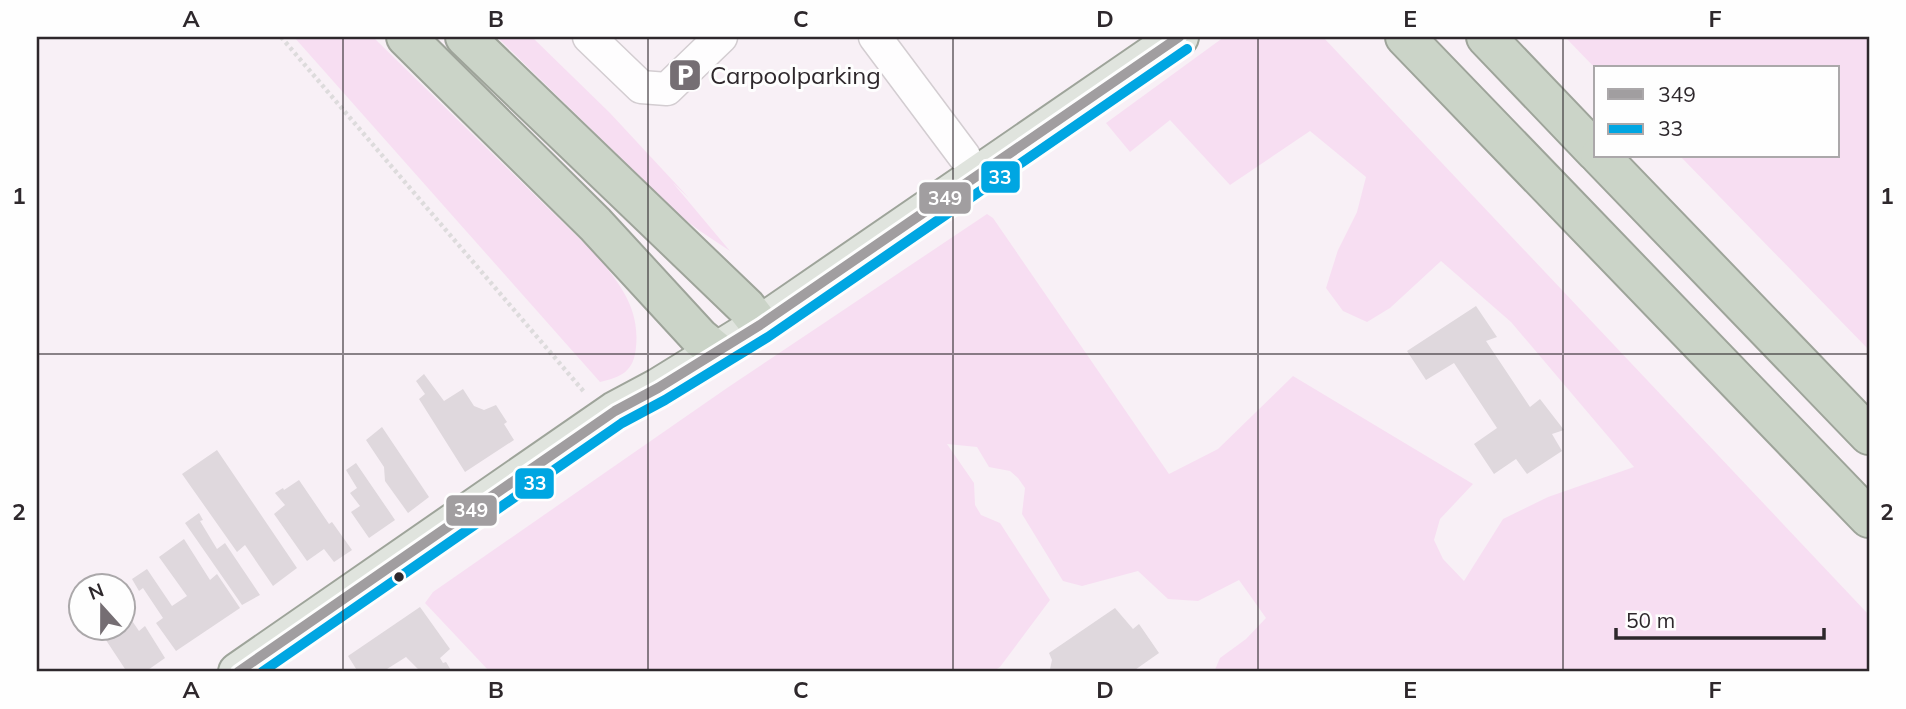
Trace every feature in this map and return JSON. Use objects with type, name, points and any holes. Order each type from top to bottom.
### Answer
[{"type":"highway","points":[[406,37],[595,224],[708,345]]},
{"type":"highway","points":[[466,37],[753,316]]},
{"type":"highway","points":[[1405,37],[1869,518]]},
{"type":"highway","points":[[1486,37],[1594,150]]},
{"type":"highway","points":[[1602,158],[1869,435]]},
{"type":"main road","points":[[753,316],[964,156],[1135,37]]},
{"type":"main road","points":[[238,672],[610,414],[648,376],[708,345],[1179,37]]},
{"type":"lane","points":[[592,38],[641,87],[667,89],[721,37]]},
{"type":"lane","points":[[875,37],[964,156]]},
{"type":"path","points":[[281,37],[610,414]]},
{"type":"shaded area","points":[[294,37],[373,37],[595,254],[620,285],[635,320],[636,347],[630,367],[615,378],[600,382]]},
{"type":"shaded area","points":[[497,37],[532,37],[610,113],[689,198],[673,183],[730,251],[655,197],[627,164]]},
{"type":"shaded area","points":[[1224,37],[1323,37],[1869,615],[1869,672],[1214,672],[1220,658],[1246,639],[1266,618],[1239,580],[1198,601],[1168,599],[1138,571],[1082,586],[1063,581],[1022,514],[1025,488],[1018,478],[1010,471],[989,467],[977,447],[947,444],[974,483],[975,505],[981,515],[1000,523],[1050,600],[1000,667],[992,672],[490,672],[425,603],[433,592],[727,388],[987,214],[993,218],[1169,474],[1218,449],[1293,376],[1473,484],[1440,519],[1434,540],[1443,559],[1464,581],[1503,519],[1548,497],[1634,467],[1511,322],[1441,261],[1390,308],[1367,322],[1343,311],[1326,288],[1338,250],[1357,212],[1366,177],[1310,131],[1230,185],[1170,120],[1130,152],[1106,123]]},
{"type":"shaded area","points":[[1565,37],[1869,37],[1869,350],[1682,158],[1840,158],[1840,66],[1594,67]]},
{"type":"building","points":[[1476,306],[1497,337],[1486,341],[1530,407],[1540,399],[1564,430],[1552,434],[1562,451],[1527,474],[1516,459],[1494,474],[1474,444],[1497,428],[1454,363],[1426,380],[1407,351]]},
{"type":"building","points":[[424,374],[444,401],[463,389],[474,406],[484,410],[496,405],[514,440],[465,472],[419,399],[425,394],[416,381]]},
{"type":"building","points":[[382,427],[429,497],[408,513],[385,481],[384,467],[366,440]]},
{"type":"building","points":[[217,450],[297,568],[273,586],[245,545],[237,552],[182,474]]},
{"type":"building","points":[[356,463],[395,520],[369,538],[351,512],[360,506],[350,493],[357,488],[346,470]]},
{"type":"building","points":[[299,480],[329,524],[332,522],[352,550],[334,562],[324,549],[307,561],[274,514],[285,505],[275,493]]},
{"type":"building","points":[[199,513],[203,520],[200,521],[217,549],[225,543],[260,595],[242,605],[185,523]]},
{"type":"building","points":[[184,539],[210,580],[217,574],[240,608],[176,651],[156,623],[163,618],[143,588],[139,591],[136,586],[136,576],[147,569],[172,606],[187,596],[159,557]]},
{"type":"building","points":[[420,607],[450,649],[440,658],[452,672],[421,672],[406,657],[387,669],[389,672],[358,672],[348,656]]},
{"type":"building","points":[[1115,608],[1133,629],[1139,624],[1159,653],[1132,672],[1053,672],[1050,669],[1052,660],[1049,653]]},
{"type":"building","points":[[145,626],[165,658],[145,672],[127,672],[107,642],[136,642],[136,627],[139,631]]},
{"type":"transit line","name":"349","points":[[238,672],[615,411],[658,388],[760,325],[1179,37]]},
{"type":"transit line","name":"33","points":[[262,672],[622,423],[768,337],[1187,49]]},
{"type":"place","name":"Carpoolparking","points":[[685,75]]}]
